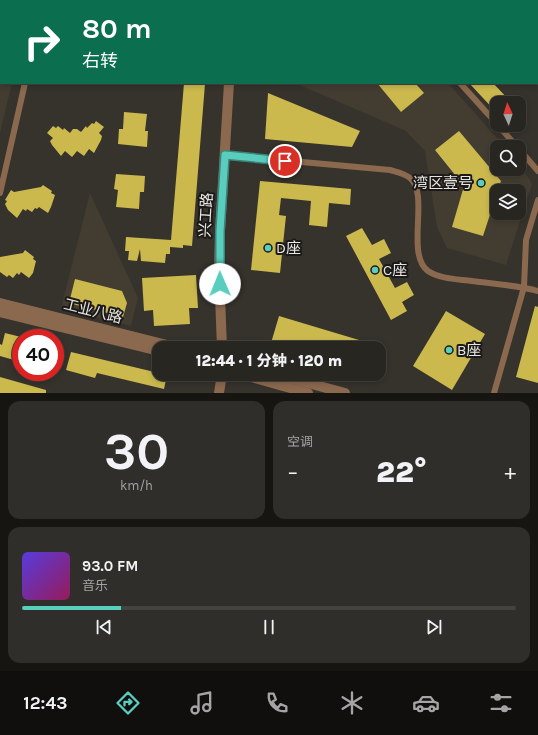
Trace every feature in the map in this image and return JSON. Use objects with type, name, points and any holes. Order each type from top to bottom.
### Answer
[{"type":"street","name":"兴工路","points":[[222,341],[219,269],[220,231],[229,84]]},
{"type":"street","name":"工业八路","points":[[0,303],[152,341]]},
{"type":"street","name":"工业八路","points":[[0,312],[152,350]]},
{"type":"street","points":[[219,393],[221,381]]},
{"type":"street","points":[[266,381],[308,393]]},
{"type":"street","points":[[301,381],[345,393]]},
{"type":"lane","points":[[0,193],[8,164],[25,84]]},
{"type":"lane","points":[[461,84],[490,117]]},
{"type":"lane","points":[[503,132],[511,140]]},
{"type":"lane","points":[[225,155],[390,170],[402,174],[411,179],[415,185],[418,196],[419,254],[421,263],[426,269],[434,275],[447,278],[538,291]]},
{"type":"lane","points":[[526,158],[538,172]]},
{"type":"lane","points":[[0,162],[8,164]]},
{"type":"lane","points":[[494,393],[524,288],[526,240],[538,200]]},
{"type":"shaded area","points":[[0,84],[12,84],[0,133]]},
{"type":"shaded area","points":[[297,84],[449,84],[490,132],[499,140],[490,140],[490,176],[526,176],[526,174],[532,184],[526,203],[526,184],[490,184],[490,220],[520,220],[506,265],[447,248],[437,227],[425,151],[406,131]]},
{"type":"shaded area","points":[[90,193],[138,298],[131,326],[61,308]]},
{"type":"building","points":[[184,84],[205,84],[192,246],[183,245],[183,248],[170,247],[170,254],[166,254],[165,263],[141,261],[140,249],[137,261],[128,260],[129,251],[125,251],[126,237],[171,240]]},
{"type":"building","points":[[378,84],[416,84],[424,93],[401,112]]},
{"type":"building","points":[[470,84],[494,84],[505,96],[490,96],[490,106]]},
{"type":"building","points":[[268,93],[360,131],[352,147],[265,139]]},
{"type":"building","points":[[124,112],[147,114],[145,131],[148,131],[147,147],[118,144],[119,129],[123,129]]},
{"type":"building","points":[[96,121],[104,127],[99,133],[102,136],[101,140],[94,153],[89,149],[84,156],[77,151],[72,157],[65,151],[61,156],[50,141],[53,138],[47,133],[53,126],[56,128],[58,126],[63,130],[64,128],[70,133],[73,129],[77,129],[81,132],[86,126],[87,128]]},
{"type":"building","name":"湾区壹号","points":[[459,131],[490,168],[490,176],[497,176],[501,181],[500,184],[490,184],[490,215],[483,236],[452,227],[464,186],[435,150]]},
{"type":"building","points":[[116,174],[145,176],[144,192],[140,192],[139,209],[116,207],[118,190],[114,189]]},
{"type":"building","name":"D座","points":[[260,181],[351,189],[350,205],[329,203],[327,227],[309,225],[311,201],[281,198],[279,215],[286,216],[280,273],[251,270]]},
{"type":"building","points":[[43,185],[55,195],[48,213],[39,207],[37,209],[35,208],[32,212],[27,209],[26,211],[23,209],[17,218],[8,210],[5,204],[7,201],[5,200],[11,190],[14,192],[41,187]]},
{"type":"building","name":"C座","points":[[362,228],[372,245],[384,239],[391,253],[379,259],[395,288],[407,282],[414,295],[402,302],[407,311],[391,320],[346,236]]},
{"type":"building","points":[[25,250],[34,257],[33,259],[36,261],[33,273],[29,278],[21,272],[19,275],[17,273],[13,278],[9,275],[7,277],[0,272],[0,257],[23,253]]},
{"type":"building","points":[[196,275],[198,308],[189,308],[190,324],[154,326],[153,310],[144,311],[142,278]]},
{"type":"building","points":[[75,279],[122,291],[127,303],[123,317],[69,303]]},
{"type":"building","points":[[535,306],[538,307],[538,383],[516,377]]},
{"type":"building","name":"B座","points":[[446,311],[485,334],[452,390],[413,366]]},
{"type":"building","points":[[279,316],[362,341],[272,341]]},
{"type":"building","points":[[5,333],[12,335],[12,359],[0,356],[0,344],[2,345]]},
{"type":"building","points":[[71,352],[152,371],[152,381],[166,381],[164,389],[97,373],[95,378],[66,370]]},
{"type":"building","points":[[0,377],[46,390],[46,393],[0,393]]},
{"type":"place","name":"湾区壹号","points":[[481,183]]},
{"type":"place","name":"D座","points":[[268,248]]},
{"type":"place","name":"C座","points":[[375,270]]},
{"type":"place","name":"B座","points":[[449,350]]},
{"type":"route","points":[[220,284],[220,231],[225,155],[285,161]]}]
